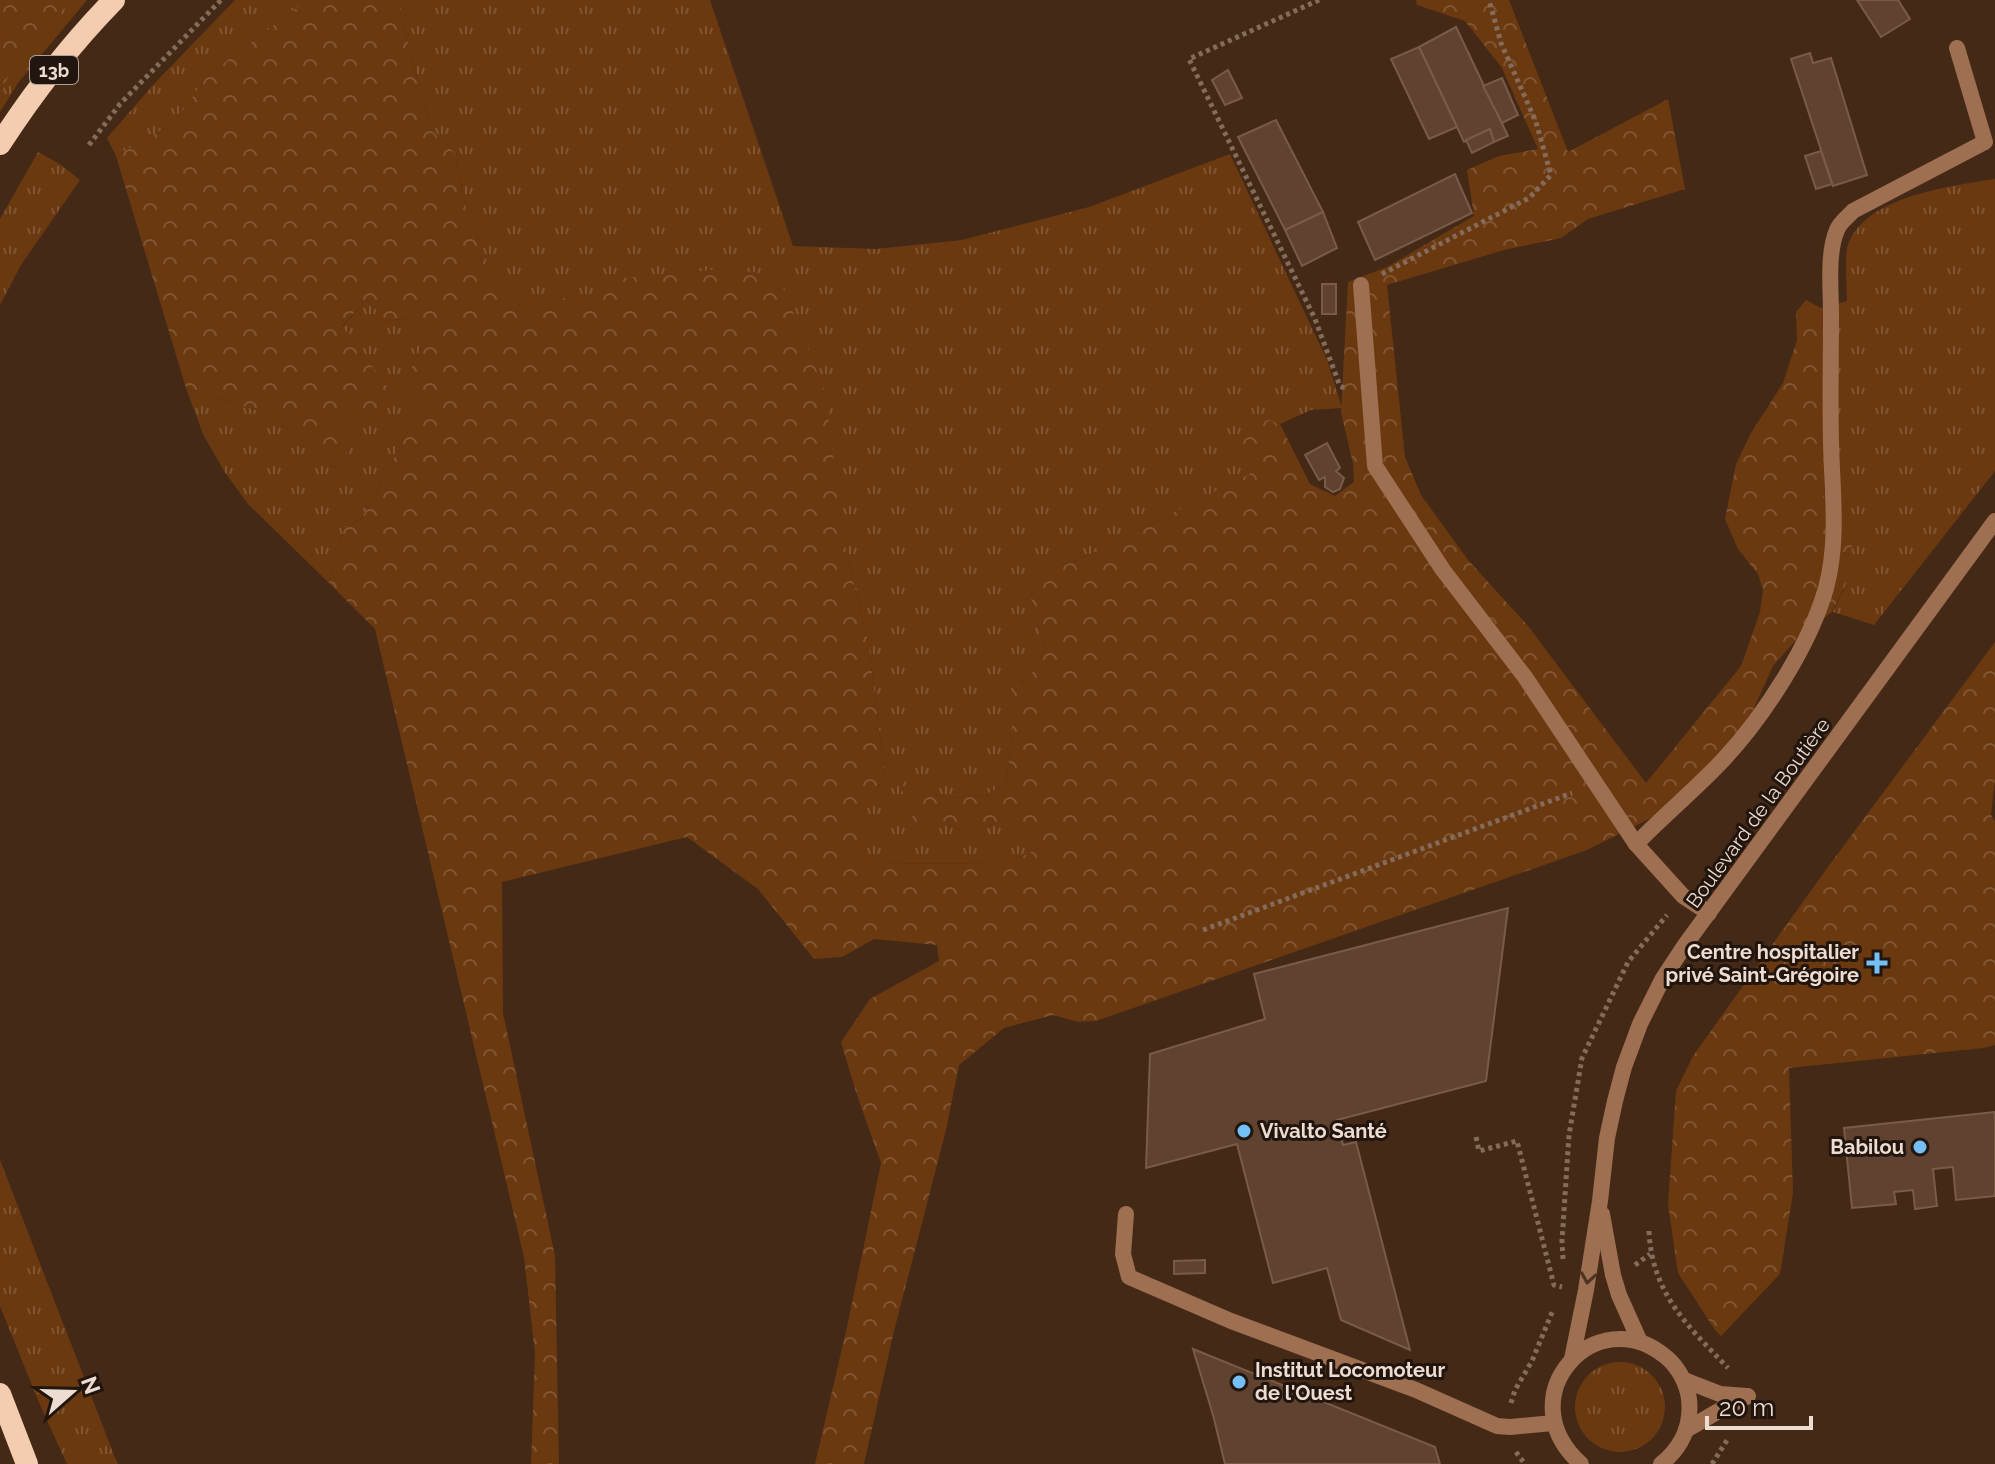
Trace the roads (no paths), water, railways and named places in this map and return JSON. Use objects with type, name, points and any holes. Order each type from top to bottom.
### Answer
[{"type":"highway","name":"13b","points":[[0,144],[18,115],[93,21],[114,0]]},
{"type":"highway","points":[[0,1394],[27,1464]]},
{"type":"street","points":[[1636,844],[1722,760],[1749,729],[1776,691],[1818,614],[1827,586],[1835,515],[1831,443],[1833,243],[1838,226],[1853,211],[1985,142],[1957,48]]},
{"type":"street","points":[[1361,285],[1375,466],[1443,570],[1525,677],[1636,844],[1683,896],[1709,913]]},
{"type":"street","name":"Boulevard de la Boutière","points":[[1553,1423],[1554,1389],[1572,1359],[1581,1320],[1615,1101],[1640,1024],[1662,980],[1709,913],[1995,521]]},
{"type":"street","name":"Boulevard de la Boutière","points":[[1600,1201],[1613,1275],[1640,1342]]},
{"type":"street","points":[[1126,1214],[1123,1254],[1129,1277],[1231,1321],[1416,1390],[1497,1426],[1553,1423],[1559,1439],[1581,1464]]},
{"type":"street","points":[[1572,1359],[1604,1341],[1622,1339],[1658,1350],[1673,1363],[1684,1380],[1690,1413],[1680,1444],[1666,1462]]},
{"type":"street","points":[[1684,1380],[1720,1394],[1748,1396],[1686,1430]]},
{"type":"place","name":"Centre hospitalier privé Saint-Grégoire","points":[[1877,963]]},
{"type":"place","name":"Vivalto Santé","points":[[1244,1131]]},
{"type":"place","name":"Babilou","points":[[1920,1147]]},
{"type":"place","name":"Institut Locomoteur de l'Ouest","points":[[1239,1382]]}]
